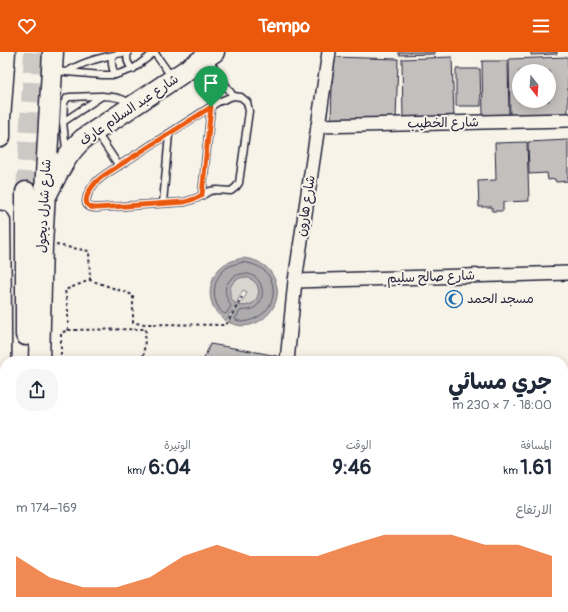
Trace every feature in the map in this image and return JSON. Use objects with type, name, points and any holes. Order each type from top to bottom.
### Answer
[{"type":"main road","points":[[0,137],[0,119],[6,52]]},
{"type":"main road","name":"شارع عبد السلام عارف","points":[[44,199],[67,157],[77,144],[95,130],[210,54]]},
{"type":"main road","name":"شارع شارل ديجول","points":[[39,356],[44,199],[57,65]]},
{"type":"main road","name":"شارع شارل ديجول","points":[[26,192],[27,356]]},
{"type":"main road","points":[[0,221],[1,356]]},
{"type":"street","name":"شارع هارون","points":[[288,356],[295,281],[329,52]]},
{"type":"street","name":"شارع الخطيب","points":[[318,126],[568,120]]},
{"type":"street","name":"شارع صالح سليم","points":[[295,281],[568,273]]},
{"type":"lane","points":[[57,65],[76,66],[127,52],[127,61],[129,66],[133,69]]},
{"type":"lane","points":[[57,65],[102,75],[115,75],[133,69],[154,52],[173,79]]},
{"type":"lane","points":[[210,54],[233,96]]},
{"type":"lane","points":[[112,56],[112,69],[115,75]]},
{"type":"lane","points":[[63,122],[102,96]]},
{"type":"lane","points":[[67,157],[63,122],[64,103],[66,98],[102,96],[124,99],[133,106]]},
{"type":"lane","points":[[233,96],[241,96],[247,102],[249,111],[239,182],[236,187],[225,191],[210,191],[185,202],[91,208],[87,205],[86,200],[89,191],[106,174],[211,107],[233,96]]},
{"type":"lane","points":[[202,195],[211,107]]},
{"type":"lane","points":[[95,130],[119,166]]},
{"type":"lane","points":[[163,203],[169,134]]},
{"type":"path","points":[[42,246],[58,245],[89,251],[90,280]]},
{"type":"path","points":[[68,330],[68,311],[65,290],[90,280],[134,295],[133,323],[226,325],[242,297]]},
{"type":"path","points":[[143,356],[147,324]]},
{"type":"path","points":[[61,356],[61,333],[68,330],[146,329]]},
{"type":"shaded area","points":[[244,277],[251,279],[256,283],[258,289],[256,300],[252,304],[246,306],[238,305],[245,297],[247,292],[243,290],[236,304],[232,300],[229,292],[235,281]]},
{"type":"water","points":[[243,258],[251,259],[269,269],[277,287],[276,301],[269,314],[257,322],[244,326],[228,322],[238,305],[245,306],[255,302],[259,290],[255,282],[248,278],[242,277],[233,283],[230,288],[230,293],[236,304],[226,321],[215,310],[210,296],[213,278],[220,268],[225,264]]},
{"type":"building","points":[[399,52],[435,52],[435,54],[399,55]]},
{"type":"building","points":[[531,52],[557,52],[557,54],[531,55]]},
{"type":"building","points":[[333,57],[398,59],[396,121],[331,119]]},
{"type":"building","points":[[452,57],[454,118],[403,119],[402,59]]},
{"type":"building","points":[[568,57],[568,116],[510,117],[509,59]]},
{"type":"building","points":[[482,61],[508,61],[509,118],[483,118]]},
{"type":"building","points":[[456,69],[480,69],[481,106],[456,106]]},
{"type":"building","points":[[568,140],[568,181],[556,182],[555,179],[548,180],[547,173],[529,174],[528,142]]},
{"type":"building","points":[[527,142],[529,201],[503,202],[503,211],[492,211],[492,207],[479,207],[478,181],[496,180],[495,143]]},
{"type":"building","points":[[210,344],[277,356],[205,356]]},
{"type":"tunnel","points":[[26,192],[34,52]]},
{"type":"place","name":"مسجد الحمد","points":[[454,299]]},
{"type":"route","points":[[211,107],[202,195],[185,202],[96,208],[91,208],[87,205],[86,200],[89,191],[106,174],[211,107]]}]
